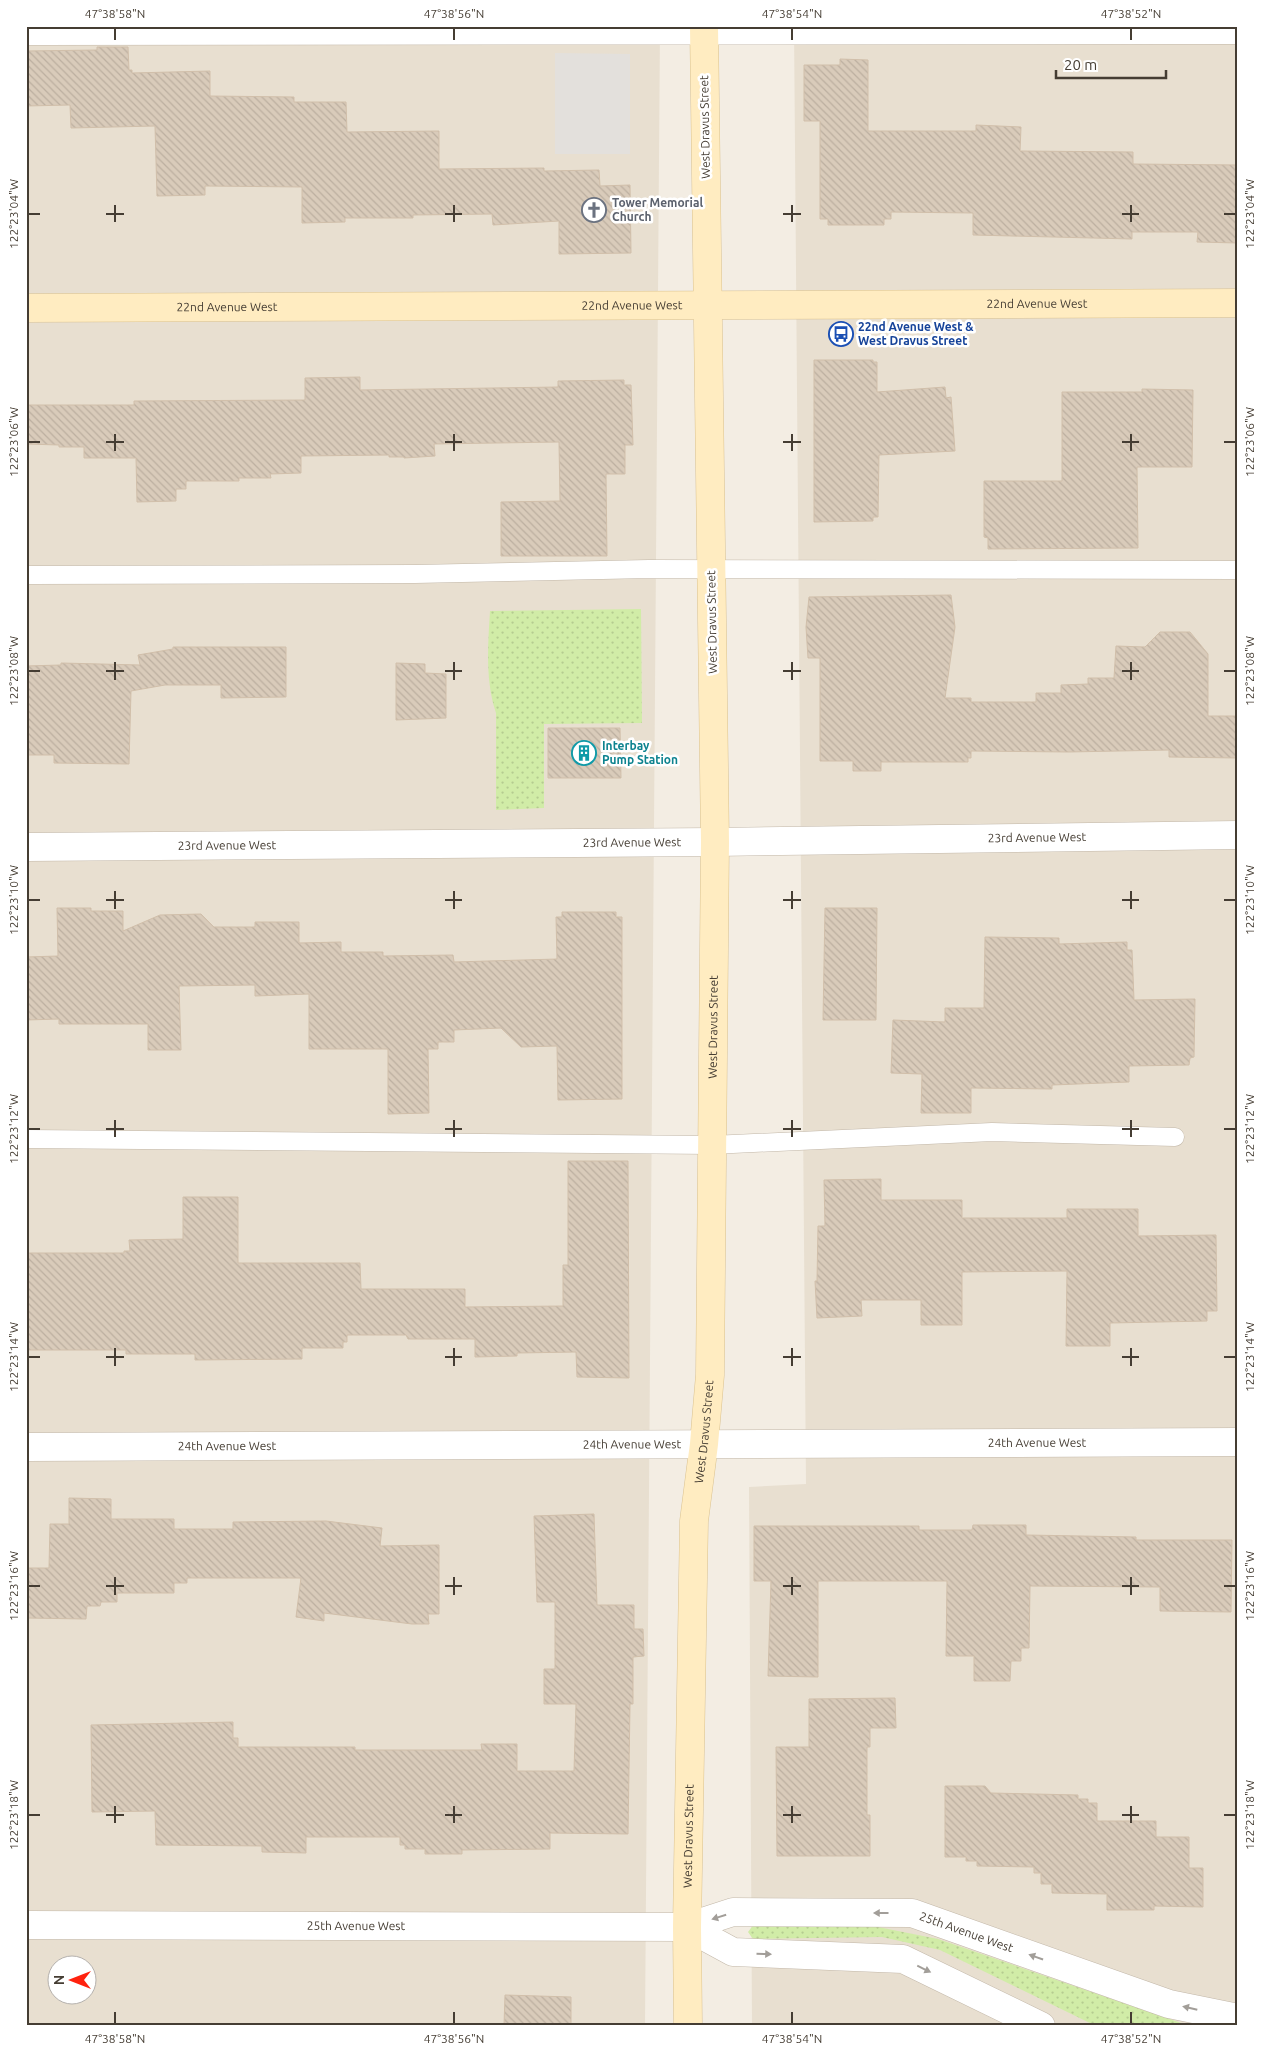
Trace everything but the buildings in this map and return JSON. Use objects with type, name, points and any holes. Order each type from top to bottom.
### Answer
[{"type":"street","name":"West Dravus Street","points":[[688,2026],[687,1926],[694,1521],[704,1444],[710,1375],[715,842],[704,31]]},
{"type":"street","name":"22nd Avenue West","points":[[26,308],[1238,303]]},
{"type":"street","name":"23rd Avenue West","points":[[26,847],[715,842],[1238,835]]},
{"type":"street","name":"24th Avenue West","points":[[26,1447],[1238,1442]]},
{"type":"street","name":"25th Avenue West","points":[[26,1925],[687,1926],[733,1912],[912,1913],[1169,2004],[1238,2018]]},
{"type":"street","name":"25th Avenue West","points":[[687,1926],[733,1952],[903,1959],[1041,2026]]},
{"type":"lane","points":[[26,36],[704,31],[1238,35]]},
{"type":"lane","points":[[26,575],[405,574],[711,569],[1238,570]]},
{"type":"lane","points":[[26,1139],[712,1145],[992,1132],[1176,1137]]},
{"type":"shaded area","points":[[26,26],[660,26],[645,2026],[26,2026]]},
{"type":"shaded area","points":[[794,26],[1238,26],[1238,2026],[752,2026],[749,1487],[806,1484]]},
{"type":"shaded area","points":[[555,53],[630,54],[630,154],[555,154]]},
{"type":"green space","points":[[641,609],[642,723],[544,724],[544,808],[496,810],[496,713],[490,688],[488,662],[490,611]]},
{"type":"green space","points":[[754,1924],[873,1926],[938,1939],[1190,2026],[1096,2026],[940,1950],[882,1937],[753,1939],[748,1932]]},
{"type":"place","name":"Tower Memorial Church","points":[[594,210]]},
{"type":"place","name":"22nd Avenue West & West Dravus Street","points":[[841,334]]},
{"type":"place","name":"Interbay Pump Station","points":[[584,753]]}]
